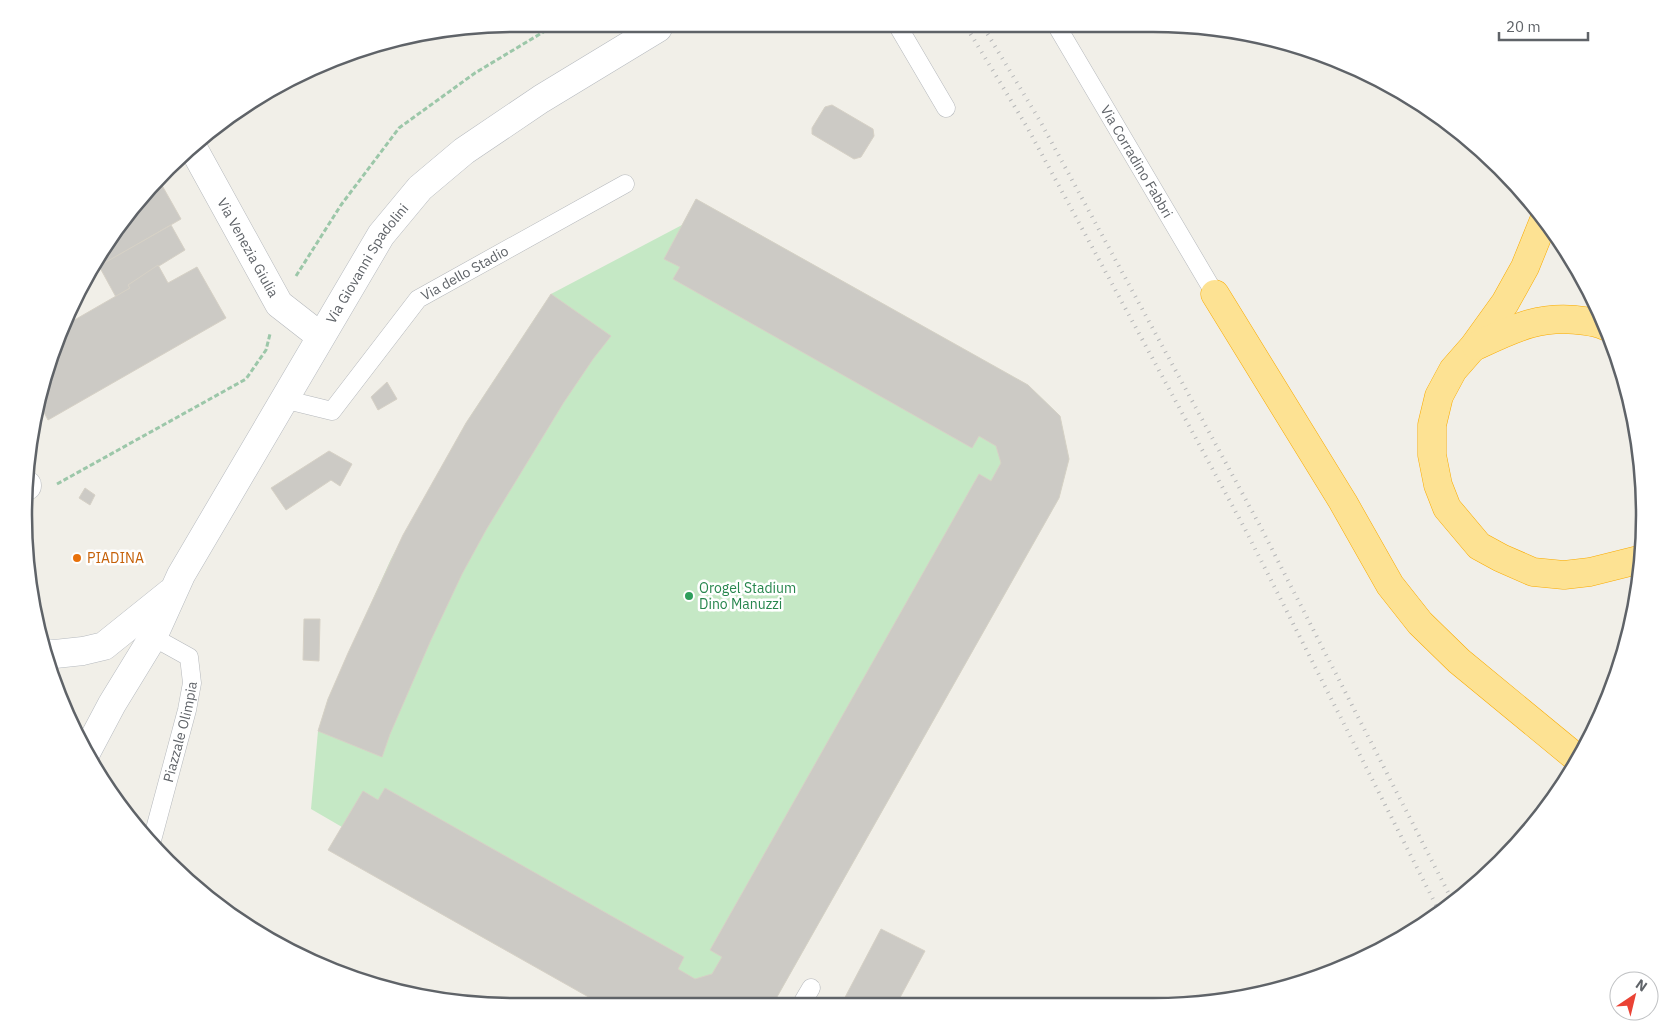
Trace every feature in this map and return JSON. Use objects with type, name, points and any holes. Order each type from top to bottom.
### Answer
[{"type":"highway","points":[[1541,227],[1525,267],[1509,296],[1474,346],[1453,370],[1439,396],[1432,425],[1432,455],[1438,485],[1447,508],[1479,546],[1533,572],[1564,575],[1590,572],[1634,562]]},
{"type":"highway","points":[[1215,294],[1343,502],[1390,585],[1420,622],[1459,662],[1573,755]]},
{"type":"highway","points":[[1474,346],[1514,328],[1546,320],[1569,319],[1597,324]]},
{"type":"main road","name":"Via Giovanni Spadolini","points":[[173,591],[320,336],[381,235],[420,188],[464,151],[487,135],[541,99],[651,32]]},
{"type":"main road","name":"Via Venezia Giulia","points":[[196,153],[279,304],[320,336]]},
{"type":"main road","points":[[90,745],[112,704],[153,637],[173,591]]},
{"type":"main road","points":[[53,654],[83,651],[104,646],[173,591]]},
{"type":"lane","points":[[901,32],[946,108]]},
{"type":"lane","name":"Via Corradino Fabbri","points":[[1060,32],[1215,294]]},
{"type":"lane","name":"Via dello Stadio","points":[[284,400],[332,411],[418,299],[626,184]]},
{"type":"lane","name":"Piazzale Olimpia","points":[[153,637],[189,658],[192,683],[187,710],[153,835]]},
{"type":"lane","points":[[805,998],[811,988]]},
{"type":"green space","name":"Orogel Stadium Dino Manuzzi","points":[[696,199],[1028,385],[1060,416],[1069,459],[1059,498],[776,998],[592,998],[342,827],[311,809],[318,731],[328,699],[391,559],[466,423],[551,294],[682,225]]},
{"type":"building","points":[[832,105],[873,129],[874,136],[861,157],[854,159],[812,134],[812,128],[825,107]]},
{"type":"building","points":[[162,186],[181,219],[103,264],[132,221]]},
{"type":"building","points":[[696,199],[1028,385],[1060,416],[1069,459],[1059,498],[776,998],[590,998],[328,850],[363,791],[378,800],[385,788],[684,957],[678,969],[695,979],[712,974],[722,957],[710,950],[979,474],[991,481],[1001,463],[996,446],[979,436],[972,448],[673,279],[680,267],[664,259]]},
{"type":"building","points":[[171,225],[185,250],[128,285],[130,288],[116,297],[100,269],[104,263]]},
{"type":"building","points":[[158,265],[168,283],[197,267],[226,318],[48,420],[44,412],[49,390],[58,360],[74,320],[130,288],[128,285]]},
{"type":"building","points":[[551,294],[611,336],[564,402],[486,530],[462,574],[430,642],[382,757],[318,731],[328,699],[403,535],[466,423]]},
{"type":"building","points":[[387,382],[397,399],[378,410],[371,397]]},
{"type":"building","points":[[329,451],[352,464],[340,486],[331,480],[286,510],[271,488]]},
{"type":"building","points":[[85,488],[95,495],[90,505],[79,498]]},
{"type":"building","points":[[304,619],[320,619],[319,661],[303,660]]},
{"type":"building","points":[[881,929],[925,951],[900,998],[845,998]]},
{"type":"railway","points":[[969,32],[1027,127],[1245,529],[1437,907]]},
{"type":"railway","points":[[986,32],[1040,121],[1259,524],[1450,897]]},
{"type":"place","name":"PIADINA","points":[[77,558]]},
{"type":"place","name":"Orogel Stadium Dino Manuzzi","points":[[689,596]]}]
